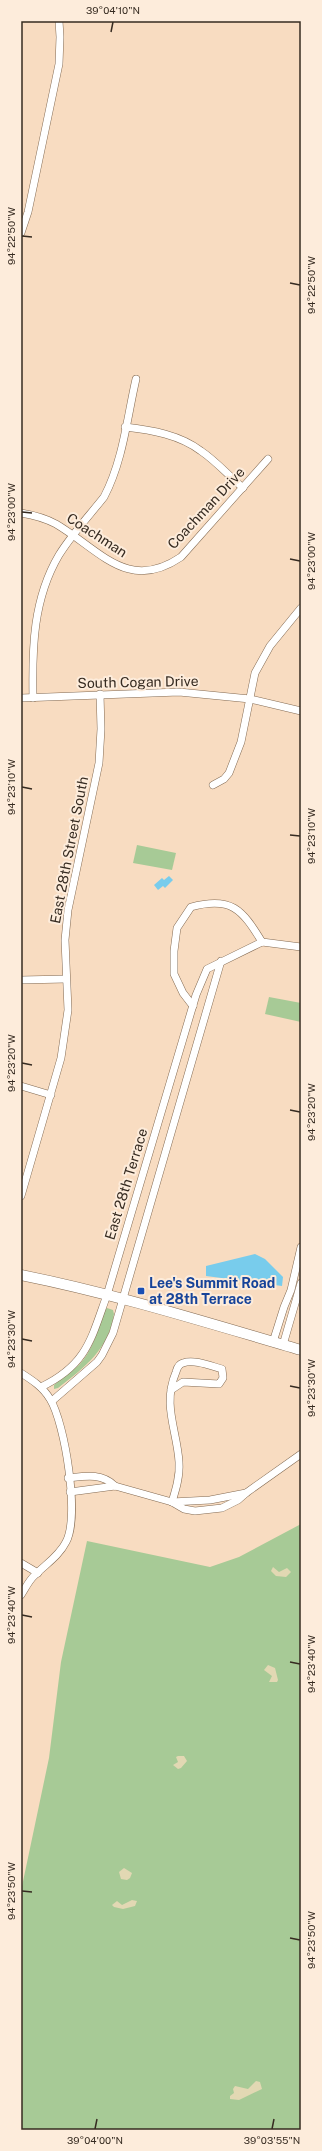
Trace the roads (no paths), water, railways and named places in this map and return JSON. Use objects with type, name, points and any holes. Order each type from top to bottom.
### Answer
[{"type":"main road","points":[[21,1275],[122,1299],[301,1350]]},
{"type":"street","points":[[21,233],[28,212],[58,64],[60,38],[59,21]]},
{"type":"street","points":[[33,698],[32,649],[39,603],[52,567],[73,536],[104,497],[109,488],[118,464],[136,379]]},
{"type":"street","points":[[126,427],[157,432],[187,442],[202,451],[243,488]]},
{"type":"street","name":"Coachman Drive","points":[[160,569],[181,557],[268,459]]},
{"type":"street","name":"Coachman","points":[[21,513],[38,516],[55,523],[122,568],[137,572],[160,569]]},
{"type":"street","points":[[213,785],[224,779],[229,773],[241,742],[255,674],[270,646],[301,608]]},
{"type":"street","name":"South Cogan Drive","points":[[21,698],[179,692],[250,699],[301,711]]},
{"type":"street","name":"East 28th Street South","points":[[21,1196],[51,1095],[66,1036],[68,1010],[65,940],[68,910],[99,762],[101,729],[100,694]]},
{"type":"street","points":[[193,1006],[183,993],[174,974],[174,951],[177,928],[191,907],[208,902],[230,905],[242,913],[262,942],[301,947]]},
{"type":"street","name":"East 28th Terrace","points":[[41,1387],[75,1366],[85,1351],[106,1295],[193,1006],[207,969],[262,942]]},
{"type":"street","name":"East 28th Terrace","points":[[52,1401],[102,1355],[113,1332],[221,961]]},
{"type":"street","points":[[21,980],[66,978]]},
{"type":"street","points":[[21,1086],[51,1095]]},
{"type":"street","points":[[278,1343],[301,1247]]},
{"type":"street","points":[[278,1343],[301,1283]]},
{"type":"street","points":[[171,1390],[183,1382],[219,1384],[223,1378],[222,1369],[194,1362],[183,1362],[178,1366],[171,1390],[170,1418],[179,1471],[172,1502]]},
{"type":"street","points":[[21,1373],[41,1387],[52,1401],[62,1427],[70,1492],[72,1526],[66,1542],[52,1560],[38,1573],[21,1595]]},
{"type":"street","points":[[68,1478],[94,1476],[104,1478],[115,1486],[172,1502],[188,1510],[206,1511],[232,1504],[301,1454]]},
{"type":"street","points":[[70,1492],[115,1486]]},
{"type":"street","points":[[172,1502],[210,1500],[246,1493]]},
{"type":"street","points":[[21,1563],[38,1573]]},
{"type":"water","points":[[169,876],[173,880],[165,888],[163,886],[158,890],[154,885],[162,878],[164,880]]},
{"type":"water","points":[[255,1254],[265,1259],[283,1277],[282,1286],[206,1276],[206,1266]]},
{"type":"place","name":"Lee's Summit Road at 28th Terrace","points":[[141,1291]]}]
